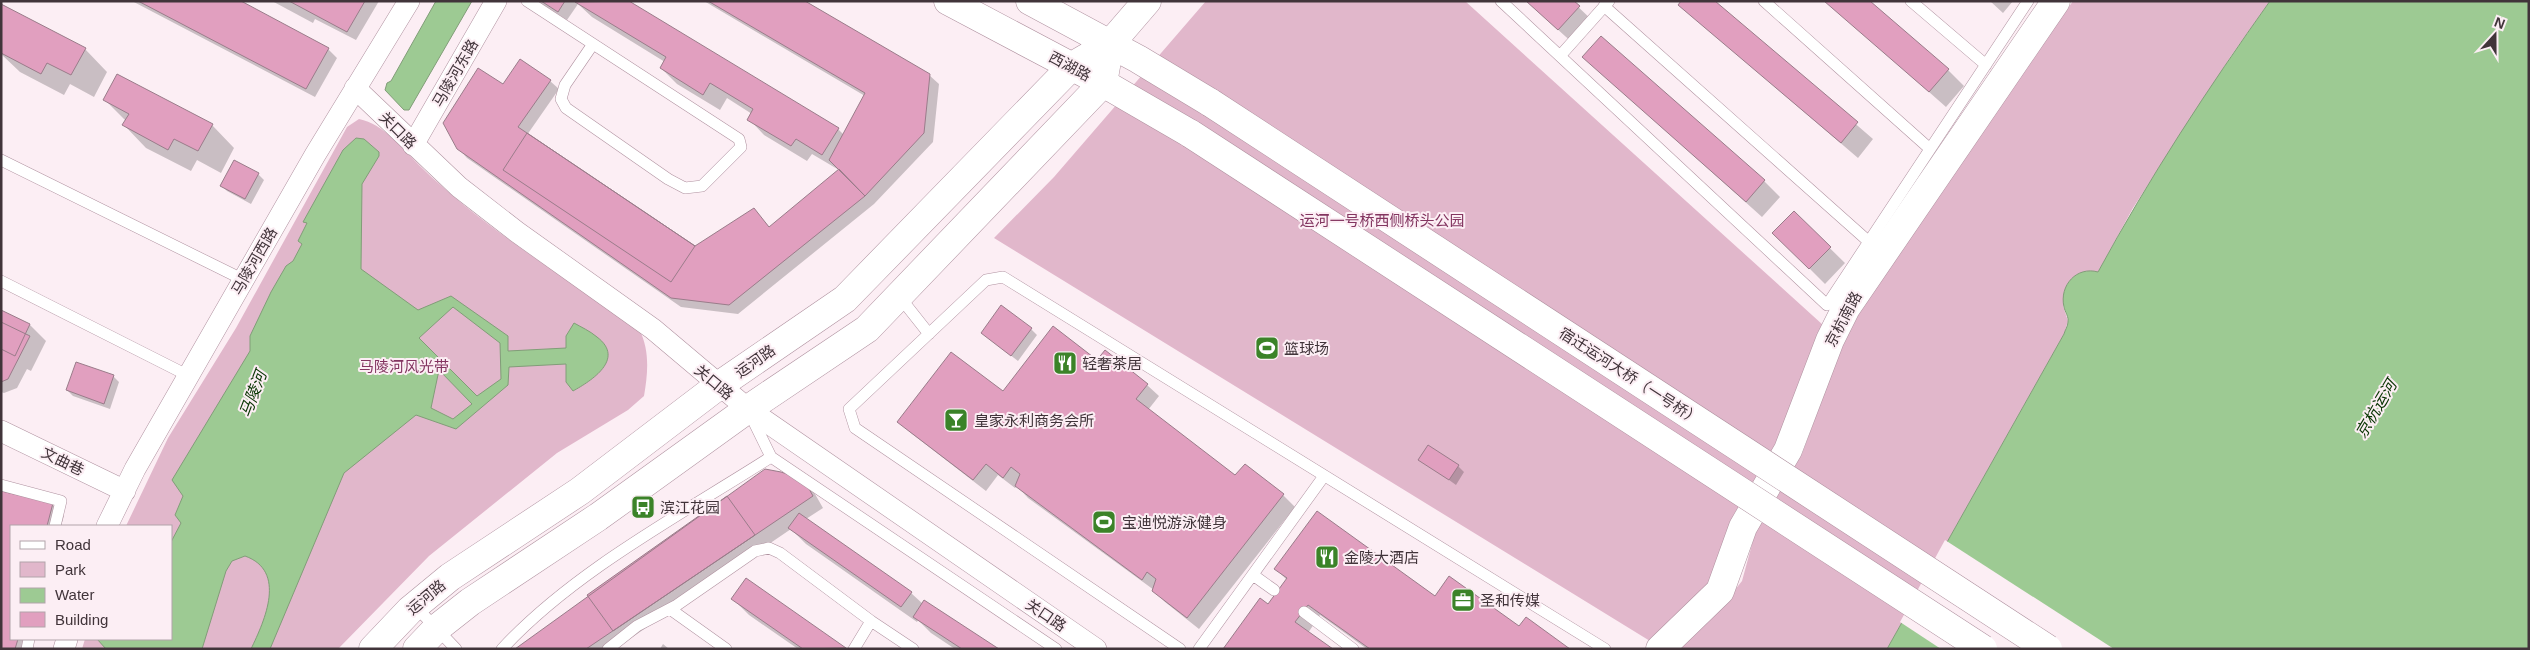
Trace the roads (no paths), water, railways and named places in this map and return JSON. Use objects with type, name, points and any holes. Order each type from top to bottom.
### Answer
[{"type":"street","name":"马陵河西路","points":[[108,525],[188,376],[409,1]]},
{"type":"street","name":"马陵河东路","points":[[413,146],[496,1]]},
{"type":"street","name":"西湖路","points":[[948,1],[1072,66],[1191,134],[1983,649]]},
{"type":"street","points":[[1030,1],[1110,44],[1103,83]]},
{"type":"street","name":"运河路","points":[[383,645],[415,606],[450,577],[580,491],[718,386],[845,299],[1072,66],[1110,44],[1147,1]]},
{"type":"street","name":"京杭南路","points":[[1660,649],[1720,591],[1743,527],[1788,450],[1830,340],[1846,308],[2056,1]]},
{"type":"street","name":"宿迁运河大桥（一号桥）","points":[[1110,44],[1211,103],[2048,649]]},
{"type":"street","name":"运河路","points":[[417,649],[437,628],[470,602],[598,517],[748,409],[867,329],[1103,83]]},
{"type":"street","name":"关口路","points":[[356,88],[413,146],[486,209],[654,329],[718,386],[748,409],[1096,649]]},
{"type":"street","name":"文曲巷","points":[[1,431],[125,491]]},
{"type":"lane","points":[[527,1],[739,139],[742,147],[702,186],[685,188],[566,108],[561,99],[565,85],[593,44]]},
{"type":"lane","points":[[1501,1],[1827,305],[2028,1]]},
{"type":"lane","points":[[1764,1],[1930,150]]},
{"type":"lane","points":[[1911,1],[1986,65]]},
{"type":"lane","points":[[1560,56],[1607,3],[1868,241]]},
{"type":"lane","points":[[1,160],[244,280]]},
{"type":"lane","points":[[1180,649],[855,428],[849,410],[986,280],[1003,277],[1605,649]]},
{"type":"lane","points":[[1,281],[188,376]]},
{"type":"lane","points":[[899,296],[929,334]]},
{"type":"lane","points":[[748,409],[771,457],[1056,649]]},
{"type":"lane","points":[[502,649],[520,629],[588,574],[771,457]]},
{"type":"lane","points":[[1199,649],[1324,476]]},
{"type":"lane","points":[[1,485],[61,501],[55,525]]},
{"type":"lane","points":[[608,649],[636,626],[670,609],[755,551],[769,548],[780,553],[871,621],[913,649]]},
{"type":"lane","points":[[1253,574],[1274,590]]},
{"type":"lane","points":[[415,606],[456,649]]},
{"type":"lane","points":[[670,609],[726,649]]},
{"type":"lane","points":[[1304,612],[1353,649]]},
{"type":"lane","points":[[854,649],[871,621]]},
{"type":"water","points":[[436,1],[472,1],[409,110],[404,110],[385,90],[387,83],[391,81]]},
{"type":"water","name":"京杭运河","points":[[2270,1],[2529,1],[2529,649],[1887,649],[2064,334],[2068,325],[2063,299],[2067,285],[2071,279],[2083,272],[2098,272],[2117,237],[2180,134]]},
{"type":"water","name":"马陵河","points":[[356,138],[364,139],[379,152],[379,156],[362,184],[361,269],[418,310],[451,296],[508,336],[508,351],[566,348],[566,336],[574,323],[594,335],[605,345],[608,353],[607,361],[596,375],[573,391],[566,382],[566,364],[509,367],[508,385],[456,429],[416,415],[344,473],[270,649],[251,649],[266,611],[269,584],[266,573],[258,563],[245,556],[232,561],[226,571],[202,649],[106,649],[98,640],[172,640],[172,540],[181,523],[175,515],[183,496],[172,480],[250,351],[250,336],[271,292],[286,266],[293,261],[302,244],[298,241],[307,223],[303,222],[343,150]],"holes":[[[453,307],[500,343],[501,379],[477,396],[419,338]],[[439,370],[472,404],[453,419],[431,408]]]},
{"type":"place","name":"篮球场","points":[[1267,348]]},
{"type":"place","name":"轻奢茶居","points":[[1065,363]]},
{"type":"place","name":"皇家永利商务会所","points":[[956,420]]},
{"type":"place","name":"滨江花园","points":[[643,507]]},
{"type":"place","name":"宝迪悦游泳健身","points":[[1104,522]]},
{"type":"place","name":"金陵大酒店","points":[[1327,557]]},
{"type":"place","name":"圣和传媒","points":[[1463,600]]},
{"type":"park label","name":"运河一号桥西侧桥头公园","points":[[1382,220]]},
{"type":"park label","name":"马陵河风光带","points":[[404,366]]}]
